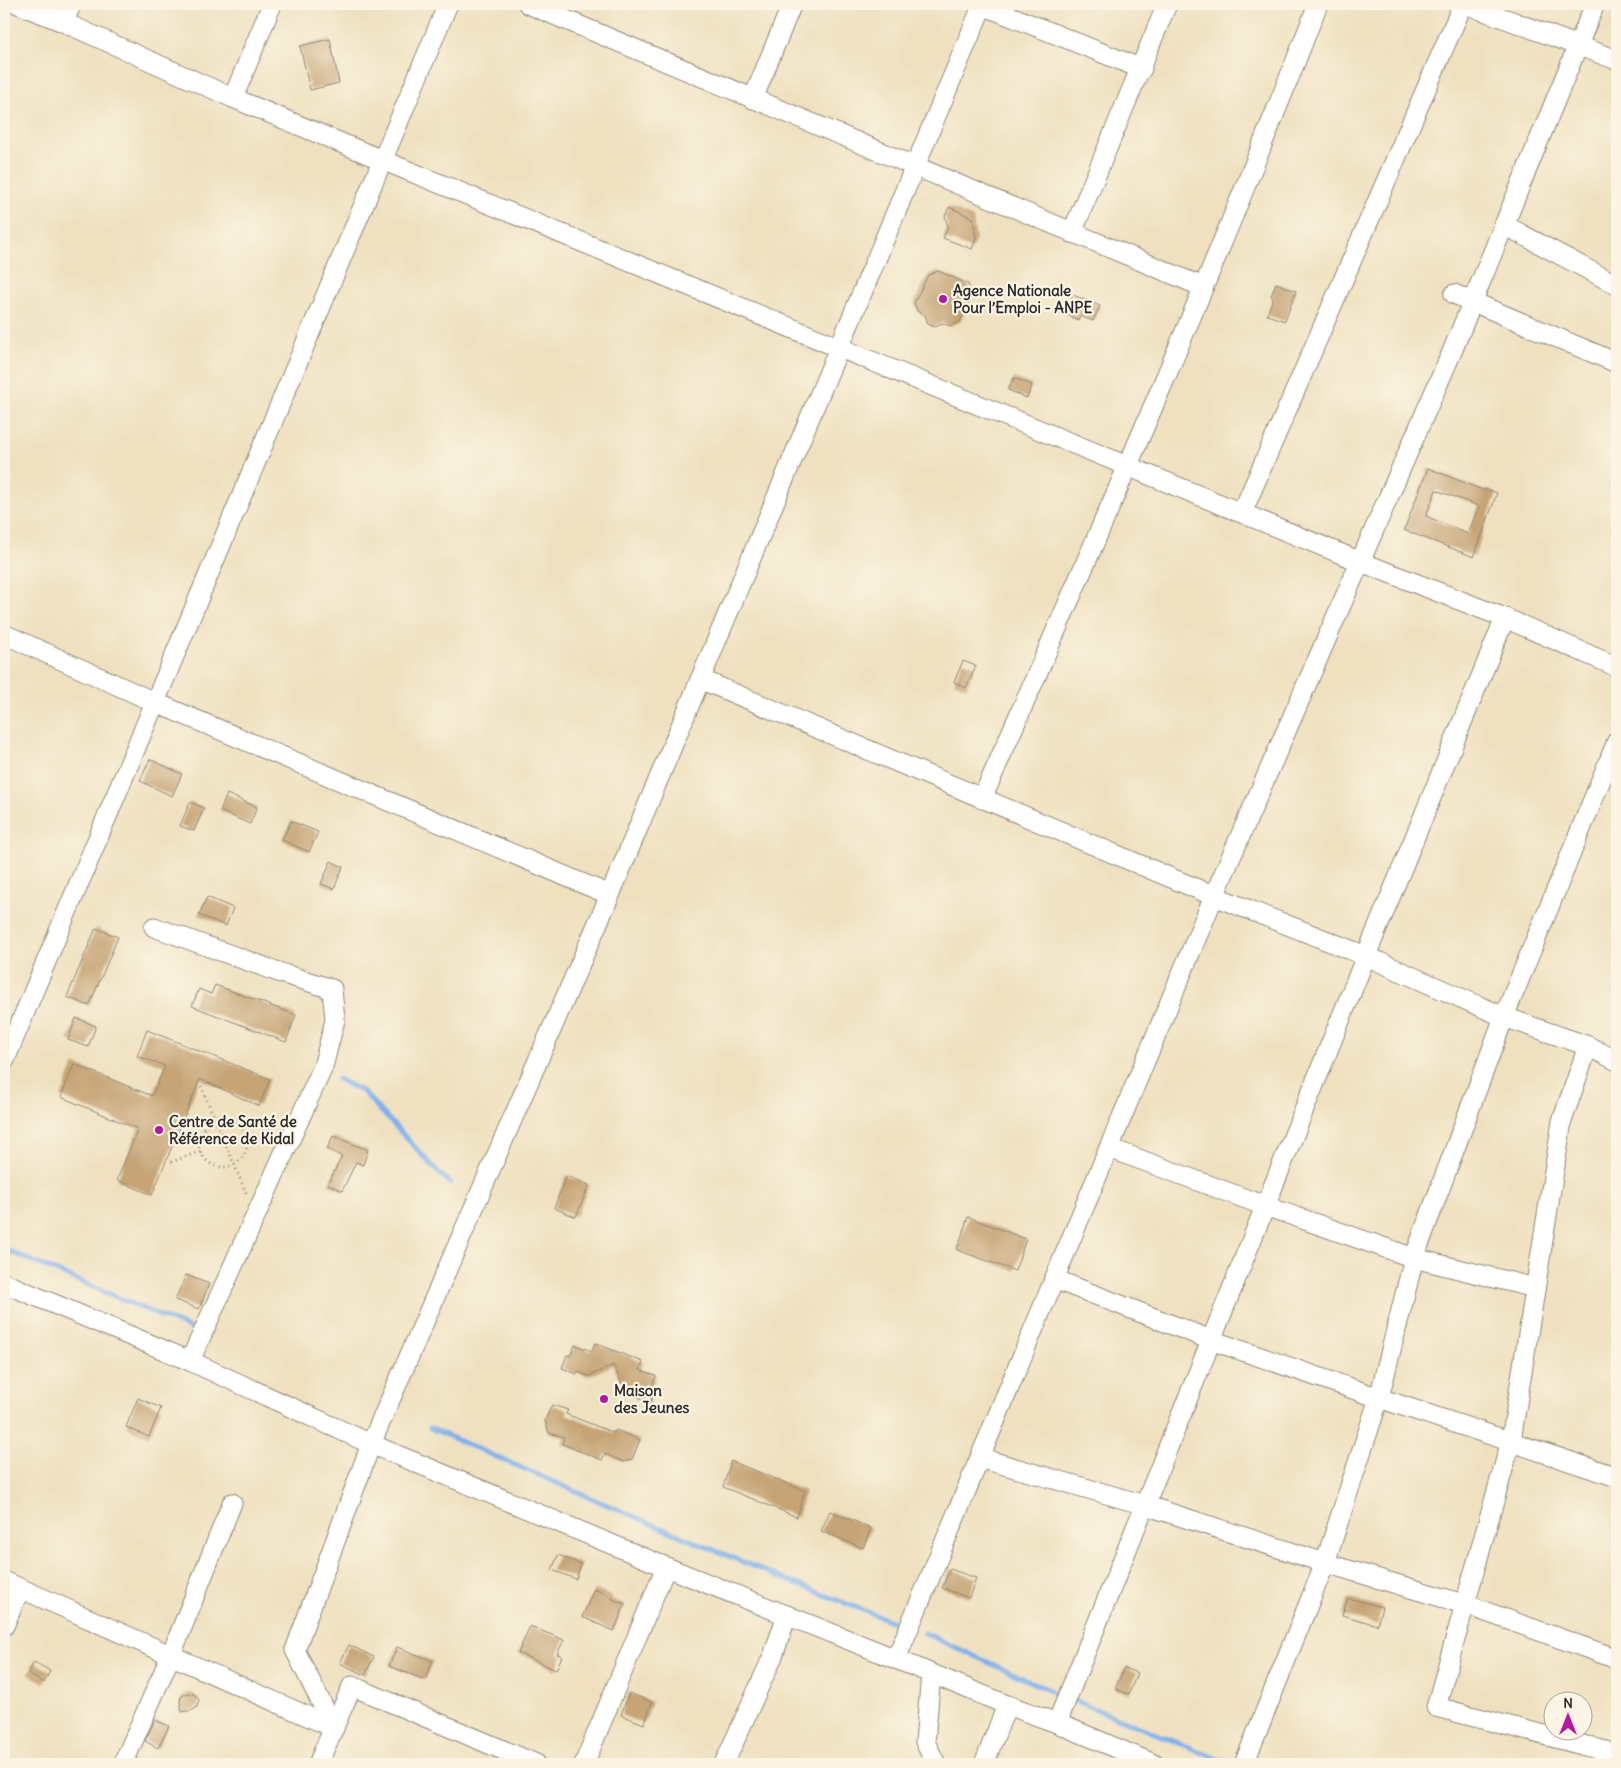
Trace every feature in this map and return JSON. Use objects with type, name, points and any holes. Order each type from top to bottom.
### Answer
[{"type":"street","points":[[18,4],[63,22],[233,98],[382,160],[1361,562],[1505,618],[1617,667]]},
{"type":"street","points":[[63,22],[72,4]]},
{"type":"street","points":[[233,98],[272,4]]},
{"type":"street","points":[[4,1058],[448,4]]},
{"type":"street","points":[[528,4],[1203,287]]},
{"type":"street","points":[[753,99],[792,4]]},
{"type":"street","points":[[334,1728],[295,1650],[371,1444],[610,896],[982,4],[1141,68]]},
{"type":"street","points":[[1072,233],[1166,4]]},
{"type":"street","points":[[982,799],[1128,466],[1276,112],[1318,4]]},
{"type":"street","points":[[1242,513],[1464,4],[1617,60]]},
{"type":"street","points":[[896,1659],[1214,896],[1473,301],[1595,4]]},
{"type":"street","points":[[1504,224],[1617,286]]},
{"type":"street","points":[[1454,294],[1617,363]]},
{"type":"street","points":[[1057,1723],[1366,956],[1505,618]]},
{"type":"street","points":[[4,634],[154,702],[610,896]]},
{"type":"street","points":[[700,679],[1214,896],[1366,956],[1504,1017],[1588,1046],[1617,1061]]},
{"type":"street","points":[[1244,1764],[1325,1563],[1379,1398],[1414,1258],[1504,1017],[1617,741]]},
{"type":"street","points":[[154,927],[284,974],[332,989],[335,1020],[323,1067],[190,1361]]},
{"type":"street","points":[[1588,1046],[1562,1121],[1511,1441],[1436,1707],[1617,1754]]},
{"type":"street","points":[[1109,1148],[1265,1206],[1414,1258],[1536,1288]]},
{"type":"street","points":[[1054,1279],[1211,1340],[1617,1477]]},
{"type":"street","points":[[4,1283],[190,1361],[371,1444],[1006,1706],[1057,1723],[1154,1764]]},
{"type":"street","points":[[980,1458],[1145,1505],[1325,1563],[1464,1604],[1617,1659]]},
{"type":"street","points":[[123,1764],[171,1655],[232,1503]]},
{"type":"street","points":[[584,1764],[666,1567]]},
{"type":"street","points":[[4,1626],[12,1585],[334,1728]]},
{"type":"street","points":[[724,1764],[773,1656],[786,1615]]},
{"type":"street","points":[[931,1674],[925,1742],[936,1764]]},
{"type":"street","points":[[318,1764],[352,1686],[503,1758],[536,1764]]},
{"type":"street","points":[[984,1764],[1006,1706]]},
{"type":"path","points":[[200,1086],[256,1216]]},
{"type":"path","points":[[236,1123],[239,1116],[290,1142]]},
{"type":"path","points":[[230,1119],[243,1127],[248,1141],[245,1156],[234,1166],[218,1168],[204,1160],[198,1145],[202,1129],[215,1120],[230,1119]]},
{"type":"path","points":[[171,1162],[201,1151]]},
{"type":"building","points":[[330,39],[339,83],[310,90],[300,46]]},
{"type":"building","points":[[949,207],[973,218],[976,239],[972,249],[943,238],[948,227],[945,216]]},
{"type":"building","name":"Agence Nationale Pour l’Emploi - ANPE","points":[[938,271],[968,284],[972,295],[960,322],[950,326],[942,323],[934,327],[928,324],[925,315],[918,312],[914,303],[928,275]]},
{"type":"building","points":[[1276,283],[1296,291],[1285,321],[1267,315]]},
{"type":"building","points":[[1073,295],[1100,306],[1093,321],[1080,316],[1078,320],[1065,314]]},
{"type":"building","points":[[1014,378],[1032,385],[1027,398],[1008,390]]},
{"type":"building","points":[[1428,468],[1485,491],[1486,489],[1497,493],[1474,557],[1404,530]],"holes":[[[1436,490],[1479,506],[1468,534],[1426,516]]]},
{"type":"building","points":[[963,661],[976,666],[966,688],[954,682]]},
{"type":"building","points":[[150,759],[182,774],[172,796],[140,781]]},
{"type":"building","points":[[227,794],[257,807],[250,824],[220,811]]},
{"type":"building","points":[[190,802],[204,808],[194,831],[180,826]]},
{"type":"building","points":[[291,821],[318,832],[309,852],[282,840]]},
{"type":"building","points":[[331,861],[343,867],[334,889],[321,884]]},
{"type":"building","points":[[207,897],[233,908],[226,926],[199,915]]},
{"type":"building","points":[[96,928],[118,937],[89,1006],[67,997]]},
{"type":"building","points":[[215,985],[296,1015],[286,1042],[192,1006],[199,989],[211,994]]},
{"type":"building","points":[[76,1018],[96,1026],[88,1047],[68,1040]]},
{"type":"building","points":[[147,1030],[270,1079],[259,1106],[200,1079],[152,1195],[117,1180],[138,1129],[61,1097],[74,1064],[152,1096],[165,1066],[137,1056]]},
{"type":"building","points":[[333,1136],[368,1150],[363,1165],[356,1162],[342,1191],[328,1184],[342,1156],[327,1149]]},
{"type":"building","points":[[566,1176],[589,1185],[576,1217],[554,1208]]},
{"type":"building","points":[[968,1217],[1026,1239],[1015,1271],[957,1250]]},
{"type":"building","points":[[186,1275],[209,1284],[199,1309],[175,1300]]},
{"type":"building","points":[[595,1343],[643,1362],[640,1370],[656,1376],[651,1389],[655,1390],[650,1403],[625,1390],[613,1365],[589,1376],[562,1368],[567,1355],[570,1356],[575,1345],[592,1351]]},
{"type":"building","points":[[138,1398],[161,1408],[149,1437],[126,1427]]},
{"type":"building","points":[[552,1405],[568,1410],[566,1414],[614,1433],[616,1430],[640,1440],[632,1459],[624,1462],[605,1454],[602,1460],[562,1444],[564,1437],[549,1433],[545,1420]]},
{"type":"building","points":[[731,1461],[805,1491],[797,1517],[723,1487]]},
{"type":"building","points":[[830,1511],[871,1528],[863,1548],[821,1531]]},
{"type":"building","points":[[558,1555],[581,1564],[576,1579],[552,1570]]},
{"type":"building","points":[[950,1569],[976,1578],[969,1598],[942,1588]]},
{"type":"building","points":[[594,1589],[625,1604],[614,1631],[582,1617]]},
{"type":"building","points":[[1348,1598],[1382,1607],[1377,1625],[1342,1615]]},
{"type":"building","points":[[530,1626],[564,1640],[557,1654],[562,1656],[556,1670],[518,1653]]},
{"type":"building","points":[[349,1645],[374,1657],[365,1675],[340,1663]]},
{"type":"building","points":[[397,1647],[433,1661],[425,1680],[389,1666]]},
{"type":"building","points":[[34,1662],[50,1671],[44,1683],[28,1674]]},
{"type":"building","points":[[1124,1668],[1137,1673],[1129,1694],[1115,1689]]},
{"type":"building","points":[[190,1693],[194,1694],[199,1700],[197,1707],[193,1710],[182,1712],[181,1697]]},
{"type":"building","points":[[629,1693],[652,1702],[644,1724],[621,1715]]},
{"type":"building","points":[[155,1720],[169,1726],[158,1748],[145,1741]]},
{"type":"waterway","points":[[338,1079],[363,1092],[442,1176],[451,1183]]},
{"type":"waterway","points":[[4,1249],[189,1328]]},
{"type":"waterway","points":[[430,1428],[722,1554],[899,1624]]},
{"type":"waterway","points":[[924,1633],[1051,1691]]},
{"type":"waterway","points":[[1071,1699],[1230,1764]]},
{"type":"place","name":"Agence Nationale Pour l’Emploi - ANPE","points":[[943,299]]},
{"type":"place","name":"Centre de Santé de Référence de Kidal","points":[[159,1130]]},
{"type":"place","name":"Maison des Jeunes","points":[[604,1399]]}]
